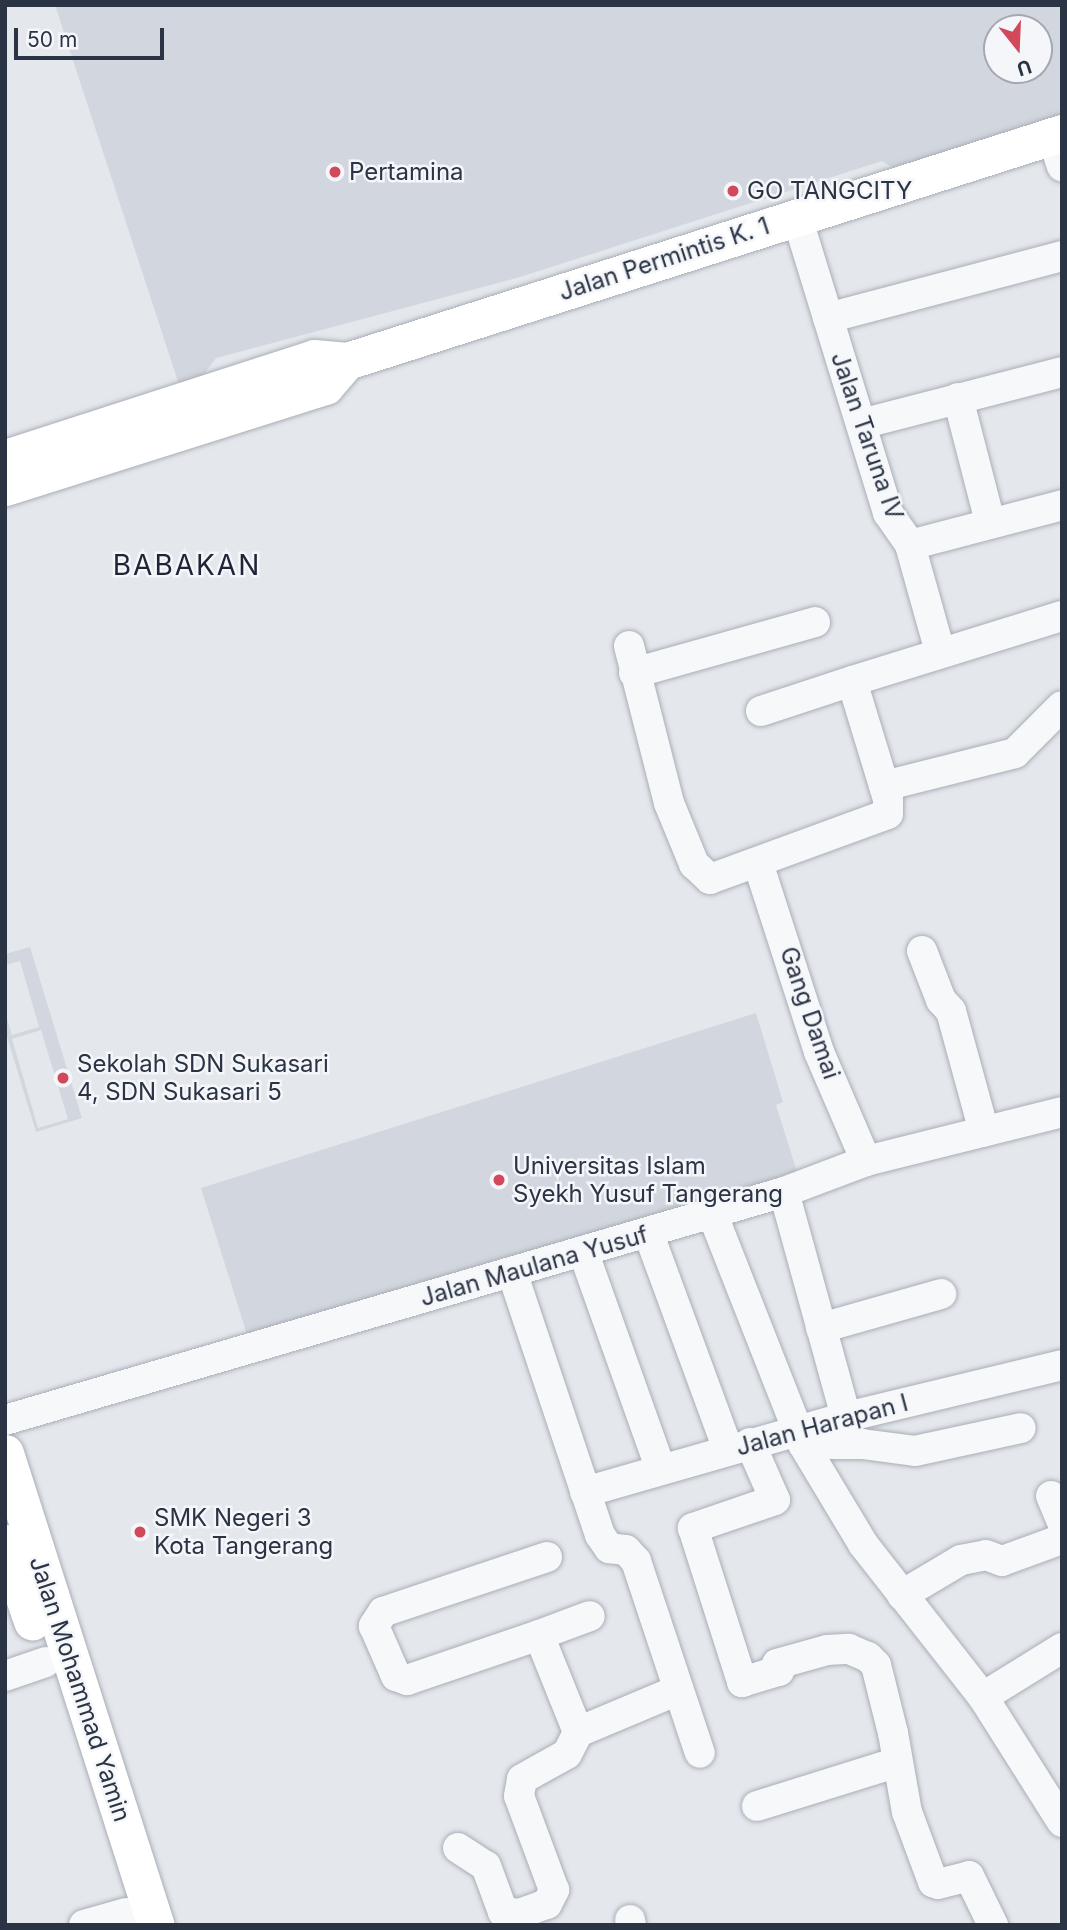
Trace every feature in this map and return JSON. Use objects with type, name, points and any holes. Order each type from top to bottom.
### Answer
[{"type":"main road","name":"Jalan Permintis K. 1","points":[[5,458],[314,358],[347,361],[797,217],[1059,145]]},
{"type":"main road","name":"Jalan Permintis K. 1","points":[[5,487],[325,386],[347,361]]},
{"type":"main road","name":"Jalan Mohammad Yamin","points":[[5,1453],[137,1921]]},
{"type":"main road","name":"Jalan Mohammad Yamin","points":[[5,1543],[137,1921]]},
{"type":"street","name":"Jalan Taruna IV","points":[[797,217],[888,513],[910,545],[940,653]]},
{"type":"street","points":[[828,317],[1062,256]]},
{"type":"street","points":[[861,424],[1062,372]]},
{"type":"street","points":[[958,398],[990,522]]},
{"type":"street","points":[[910,545],[1062,505]]},
{"type":"street","points":[[761,711],[1062,616]]},
{"type":"street","points":[[815,622],[632,660],[669,803],[694,864],[710,879],[883,818],[890,807],[852,681]]},
{"type":"street","points":[[884,786],[1015,753],[1062,706]]},
{"type":"street","name":"Gang Damai","points":[[758,863],[819,1052],[866,1161]]},
{"type":"street","points":[[922,951],[941,1000],[951,1011],[984,1132]]},
{"type":"street","name":"Jalan Maulana Yusuf","points":[[5,1420],[784,1192],[866,1161],[1062,1112]]},
{"type":"street","points":[[784,1192],[846,1416]]},
{"type":"street","points":[[712,1213],[800,1437],[863,1544],[983,1697],[1062,1822]]},
{"type":"street","points":[[648,1232],[739,1447],[775,1500],[693,1528],[742,1682],[779,1671],[777,1664],[827,1650],[863,1654],[876,1665],[893,1733],[898,1760],[895,1763],[933,1882],[938,1884],[969,1876],[993,1925]]},
{"type":"street","points":[[583,1251],[661,1470]]},
{"type":"street","points":[[512,1272],[604,1543],[626,1550],[636,1561],[700,1753]]},
{"type":"street","points":[[821,1328],[941,1294]]},
{"type":"street","name":"Jalan Harapan I","points":[[585,1492],[739,1447],[800,1437],[846,1416],[1062,1365]]},
{"type":"street","points":[[800,1437],[915,1451],[1021,1427]]},
{"type":"street","points":[[902,1595],[961,1560],[986,1555],[1002,1561],[1062,1539]]},
{"type":"street","points":[[547,1557],[383,1612],[375,1621],[394,1673],[407,1680],[590,1616]]},
{"type":"street","points":[[539,1634],[578,1732]]},
{"type":"street","points":[[983,1697],[1062,1648]]},
{"type":"street","points":[[5,1676],[46,1662]]},
{"type":"street","points":[[458,1847],[486,1866],[503,1912],[510,1916],[551,1899],[554,1890],[518,1787],[522,1779],[567,1754],[578,1732],[678,1690]]},
{"type":"street","points":[[757,1806],[841,1768],[895,1763]]},
{"type":"street","points":[[84,1925],[137,1921]]},
{"type":"shaded area","points":[[55,5],[1062,5],[1062,116],[896,170],[882,161],[520,277],[216,358],[184,400]]},
{"type":"shaded area","name":"Sekolah SDN Sukasari 4, SDN Sukasari 5","points":[[30,947],[82,1118],[36,1132],[5,1030],[5,1013],[12,1035],[39,1027],[20,961],[5,965],[5,954]],"holes":[[[41,1030],[68,1119],[38,1128],[12,1039]]]},
{"type":"shaded area","name":"Universitas Islam Syekh Yusuf Tangerang","points":[[756,1013],[783,1102],[776,1105],[797,1172],[250,1344],[201,1188]]},
{"type":"place","name":"Pertamina","points":[[335,172]]},
{"type":"place","name":"GO TANGCITY","points":[[733,191]]},
{"type":"place","name":"Sekolah SDN Sukasari 4, SDN Sukasari 5","points":[[63,1078]]},
{"type":"place","name":"Universitas Islam Syekh Yusuf Tangerang","points":[[499,1180]]},
{"type":"place","name":"SMK Negeri 3 Kota Tangerang","points":[[140,1532]]},
{"type":"district","name":"BABAKAN","points":[[187,565]]}]
